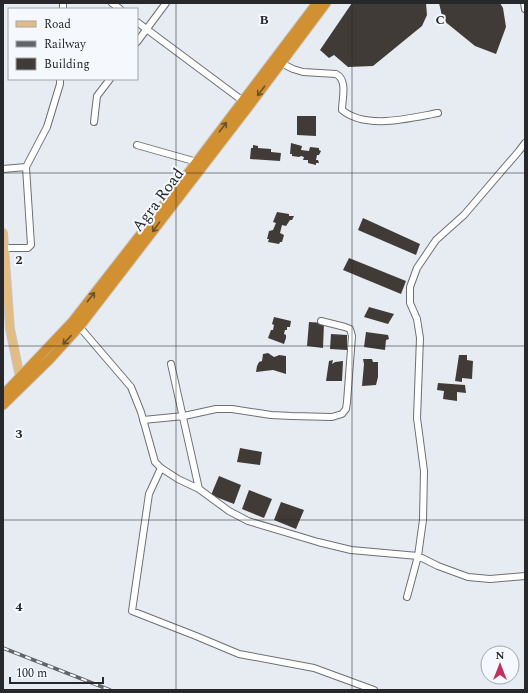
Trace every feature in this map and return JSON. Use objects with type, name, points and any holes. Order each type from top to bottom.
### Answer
[{"type":"highway","name":"Agra Road","points":[[76,324],[317,3]]},
{"type":"highway","name":"Agra Road","points":[[3,402],[128,266],[326,3]]},
{"type":"main road","points":[[3,233],[10,328],[21,383]]},
{"type":"street","points":[[138,41],[166,3]]},
{"type":"street","points":[[524,3],[525,8]]},
{"type":"street","points":[[138,23],[243,101]]},
{"type":"street","points":[[281,62],[293,69],[303,72],[336,74],[340,76],[342,79],[343,88],[342,110],[355,118],[388,121],[438,113]]},
{"type":"street","points":[[4,248],[28,248],[31,245],[26,167],[47,127],[60,80]]},
{"type":"street","points":[[94,122],[97,96],[109,80]]},
{"type":"street","points":[[407,597],[418,556],[424,520],[424,471],[417,418],[420,338],[417,319],[410,303],[410,288],[417,268],[436,240],[464,215],[522,152],[525,143]]},
{"type":"street","points":[[137,145],[197,162]]},
{"type":"street","points":[[3,169],[26,167]]},
{"type":"street","points":[[144,420],[232,409],[278,415],[332,417],[342,414],[346,409],[347,402],[352,336],[350,329],[321,321]]},
{"type":"street","points":[[76,324],[131,387],[144,420],[155,462],[161,468],[178,479],[199,489],[229,511],[248,521],[287,534],[351,550],[418,556],[438,566],[468,577],[490,579],[525,576]]},
{"type":"street","points":[[171,364],[184,416],[199,489]]},
{"type":"street","points":[[161,468],[149,494],[132,611],[239,654],[314,668],[374,690]]},
{"type":"building","points":[[352,3],[426,3],[427,15],[422,26],[373,66],[348,67],[334,55],[329,58],[320,50]]},
{"type":"building","points":[[439,3],[500,3],[503,8],[506,27],[496,54],[475,46],[443,20]]},
{"type":"building","points":[[297,116],[316,116],[316,136],[297,135]]},
{"type":"building","points":[[291,143],[302,146],[301,150],[309,151],[310,147],[319,148],[321,151],[319,155],[317,155],[316,160],[318,160],[319,163],[316,163],[316,165],[308,163],[308,160],[303,160],[304,157],[292,156],[292,154],[290,154]]},
{"type":"building","points":[[253,145],[258,146],[258,148],[271,149],[271,152],[281,153],[280,161],[250,159],[251,148],[253,148]]},
{"type":"building","points":[[277,212],[294,216],[286,226],[282,225],[280,233],[284,235],[282,242],[279,244],[268,242],[269,239],[267,239],[269,231],[273,230],[276,223],[273,222]]},
{"type":"building","points":[[363,218],[420,244],[416,255],[358,230]]},
{"type":"building","points":[[349,258],[406,281],[401,294],[343,270]]},
{"type":"building","points":[[369,307],[394,314],[388,324],[364,317]]},
{"type":"building","points":[[274,317],[291,321],[290,327],[287,327],[287,330],[285,330],[284,334],[286,335],[286,338],[284,344],[268,338],[271,330],[273,330],[274,325],[272,324]]},
{"type":"building","points":[[309,322],[324,323],[323,348],[307,346]]},
{"type":"building","points":[[366,332],[388,335],[389,339],[386,340],[385,350],[364,347]]},
{"type":"building","points":[[331,334],[347,335],[347,350],[330,349]]},
{"type":"building","points":[[268,353],[274,357],[279,355],[286,356],[286,374],[273,370],[256,372],[259,362],[262,361],[263,354]]},
{"type":"building","points":[[459,355],[467,355],[467,360],[473,361],[472,379],[462,378],[462,382],[455,381]]},
{"type":"building","points":[[363,359],[372,359],[373,362],[378,362],[378,377],[376,385],[362,386]]},
{"type":"building","points":[[333,360],[332,364],[343,361],[342,381],[326,381],[329,361]]},
{"type":"building","points":[[438,383],[465,385],[466,393],[457,392],[457,401],[443,399],[444,391],[437,390]]},
{"type":"building","points":[[240,448],[262,452],[260,465],[237,462]]},
{"type":"building","points":[[219,476],[241,485],[234,504],[211,495]]},
{"type":"building","points":[[249,490],[272,499],[264,518],[242,509]]},
{"type":"building","points":[[281,502],[304,510],[296,529],[274,520]]},
{"type":"railway","points":[[3,648],[110,690]]}]
